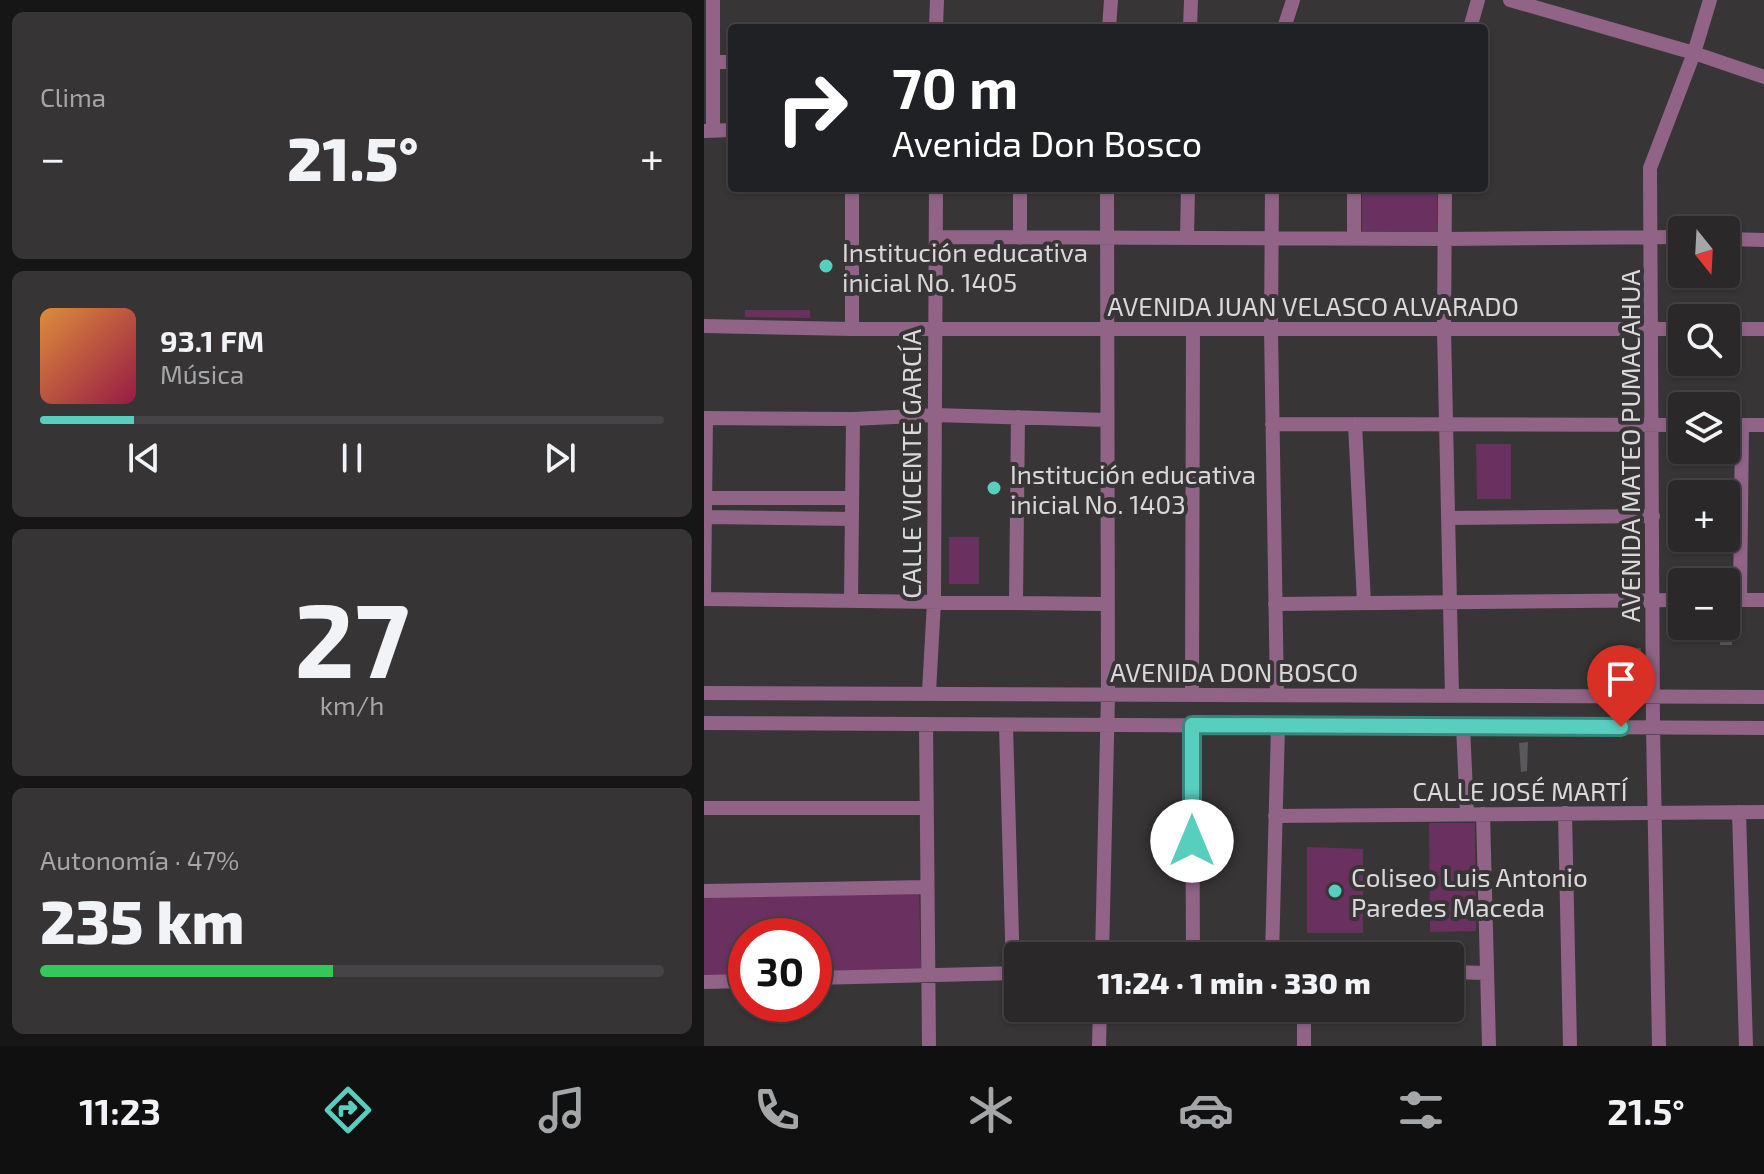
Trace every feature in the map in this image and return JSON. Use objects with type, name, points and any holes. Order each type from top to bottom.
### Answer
[{"type":"street","points":[[709,131],[714,62],[713,0]]},
{"type":"street","points":[[936,24],[937,0]]},
{"type":"street","points":[[1109,24],[1111,0]]},
{"type":"street","points":[[1190,24],[1191,0]]},
{"type":"street","points":[[1285,24],[1293,0]]},
{"type":"street","points":[[1471,24],[1478,0]]},
{"type":"street","points":[[1510,0],[1694,53],[1764,77]]},
{"type":"street","name":"AVENIDA MATEO PUMACAHUA","points":[[1659,1046],[1653,727],[1650,168],[1694,53],[1710,0]]},
{"type":"street","points":[[714,62],[728,62]]},
{"type":"street","points":[[852,192],[852,329]]},
{"type":"street","name":"CALLE VICENTE GARCÍA","points":[[929,692],[934,602],[936,192]]},
{"type":"street","points":[[1020,192],[1020,238]]},
{"type":"street","points":[[1102,942],[1108,695],[1107,192]]},
{"type":"street","points":[[1187,238],[1188,192]]},
{"type":"street","points":[[1272,192],[1277,695]]},
{"type":"street","points":[[1354,192],[1354,238]]},
{"type":"street","points":[[1445,192],[1444,329],[1452,696]]},
{"type":"street","points":[[936,237],[1668,237]]},
{"type":"street","points":[[1740,239],[1764,240]]},
{"type":"street","name":"AVENIDA JUAN VELASCO ALVARADO","points":[[704,326],[852,329],[1668,329]]},
{"type":"street","points":[[1192,695],[1193,329]]},
{"type":"street","points":[[1740,329],[1764,329]]},
{"type":"street","points":[[1106,420],[935,415],[853,419],[705,418],[704,599],[1106,604]]},
{"type":"street","points":[[1016,602],[1018,417]]},
{"type":"street","points":[[851,601],[853,419]]},
{"type":"street","points":[[1272,424],[1668,425]]},
{"type":"street","points":[[1355,424],[1364,603]]},
{"type":"street","points":[[1735,568],[1742,425],[1764,425]]},
{"type":"street","points":[[705,498],[852,498]]},
{"type":"street","points":[[1448,518],[1653,516]]},
{"type":"street","points":[[705,517],[852,519]]},
{"type":"street","points":[[1275,604],[1668,600]]},
{"type":"street","points":[[1740,600],[1764,600]]},
{"type":"street","name":"AVENIDA DON BOSCO","points":[[704,693],[1764,697]]},
{"type":"street","name":"AVENIDA DON BOSCO","points":[[704,723],[1764,728]]},
{"type":"street","points":[[926,725],[929,1046]]},
{"type":"street","points":[[1006,725],[1015,942]]},
{"type":"street","points":[[1192,725],[1193,942]]},
{"type":"street","points":[[1272,942],[1278,726]]},
{"type":"street","points":[[1463,726],[1467,814]]},
{"type":"street","points":[[704,808],[926,808]]},
{"type":"street","points":[[1739,812],[1746,1046]]},
{"type":"street","name":"CALLE JOSÉ MARTÍ","points":[[1275,816],[1764,812]]},
{"type":"street","points":[[1565,813],[1570,1046]]},
{"type":"street","points":[[1483,814],[1489,1046]]},
{"type":"street","points":[[704,891],[927,887]]},
{"type":"street","points":[[1464,972],[1486,973]]},
{"type":"street","points":[[832,977],[1004,973]]},
{"type":"street","points":[[704,982],[728,981]]},
{"type":"street","points":[[1099,1046],[1100,1022]]},
{"type":"street","points":[[1304,1022],[1304,1046]]},
{"type":"shaded area","points":[[1362,192],[1437,192],[1437,232],[1362,231]]},
{"type":"shaded area","points":[[745,310],[810,310],[810,318],[745,317]]},
{"type":"shaded area","points":[[1476,444],[1511,444],[1511,499],[1477,499]]},
{"type":"shaded area","points":[[949,537],[979,537],[979,584],[949,584]]},
{"type":"shaded area","points":[[1429,823],[1475,823],[1476,931],[1430,932]]},
{"type":"shaded area","name":"Coliseo Luis Antonio Paredes Maceda","points":[[1307,847],[1363,849],[1363,933],[1307,933]]},
{"type":"shaded area","points":[[919,890],[921,969],[832,972],[832,918],[728,918],[728,975],[704,976],[704,895]]},
{"type":"building","points":[[1720,640],[1732,640],[1732,645],[1720,645]]},
{"type":"building","points":[[1622,647],[1641,648],[1640,680],[1624,680]]},
{"type":"building","points":[[1528,742],[1527,771],[1521,772],[1519,743]]},
{"type":"place","name":"Institución educativa inicial No. 1405","points":[[826,266]]},
{"type":"place","name":"Institución educativa inicial No. 1403","points":[[994,488]]},
{"type":"place","name":"Coliseo Luis Antonio Paredes Maceda","points":[[1335,891]]},
{"type":"route","points":[[1192,841],[1192,725],[1621,727]]}]
